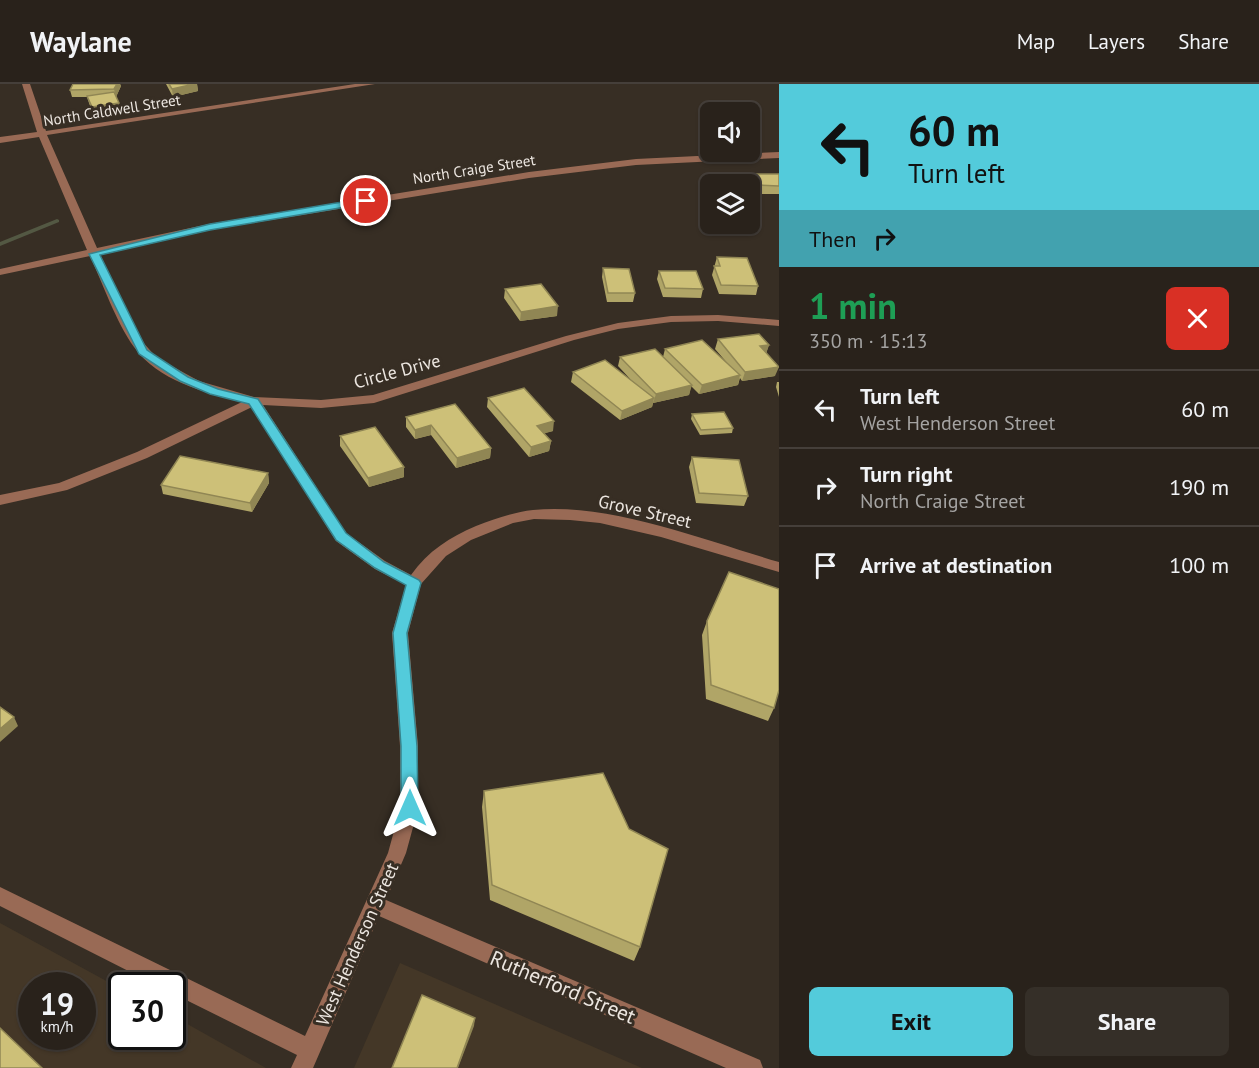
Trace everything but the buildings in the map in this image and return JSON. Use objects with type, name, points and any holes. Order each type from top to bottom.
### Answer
[{"type":"street","points":[[26,84],[41,134],[94,254],[143,352],[184,379],[214,392],[254,401],[341,537],[380,565],[414,583]]},
{"type":"street","name":"North Caldwell Street","points":[[0,140],[370,84]]},
{"type":"street","name":"North Craige Street","points":[[0,272],[94,254],[231,223],[529,176],[636,162],[779,154]]},
{"type":"street","name":"Circle Drive","points":[[0,500],[62,487],[142,455],[254,401],[321,404],[374,399],[570,338],[618,326],[671,319],[718,318],[779,322]]},
{"type":"street","name":"Grove Street","points":[[414,583],[425,565],[450,544],[496,523],[541,514],[621,522],[779,567]]},
{"type":"street","name":"West Henderson Street","points":[[306,1059],[397,853],[410,808],[409,746],[400,633],[414,583]]},
{"type":"street","points":[[0,896],[306,1059]]},
{"type":"street","name":"Rutherford Street","points":[[375,905],[752,1068]]},
{"type":"shaded area","points":[[0,923],[90,972],[18,972],[18,1050],[96,1050],[96,975],[108,982],[108,1050],[186,1050],[186,1023],[266,1068],[0,1068]]},
{"type":"shaded area","points":[[400,963],[642,1068],[354,1068]]},
{"type":"waterway","points":[[0,244],[57,221]]},
{"type":"route","points":[[366,201],[210,227],[94,254],[143,352],[162,367],[184,379],[214,392],[254,401],[341,537],[359,552],[414,583],[400,633],[409,746],[410,808]]}]
